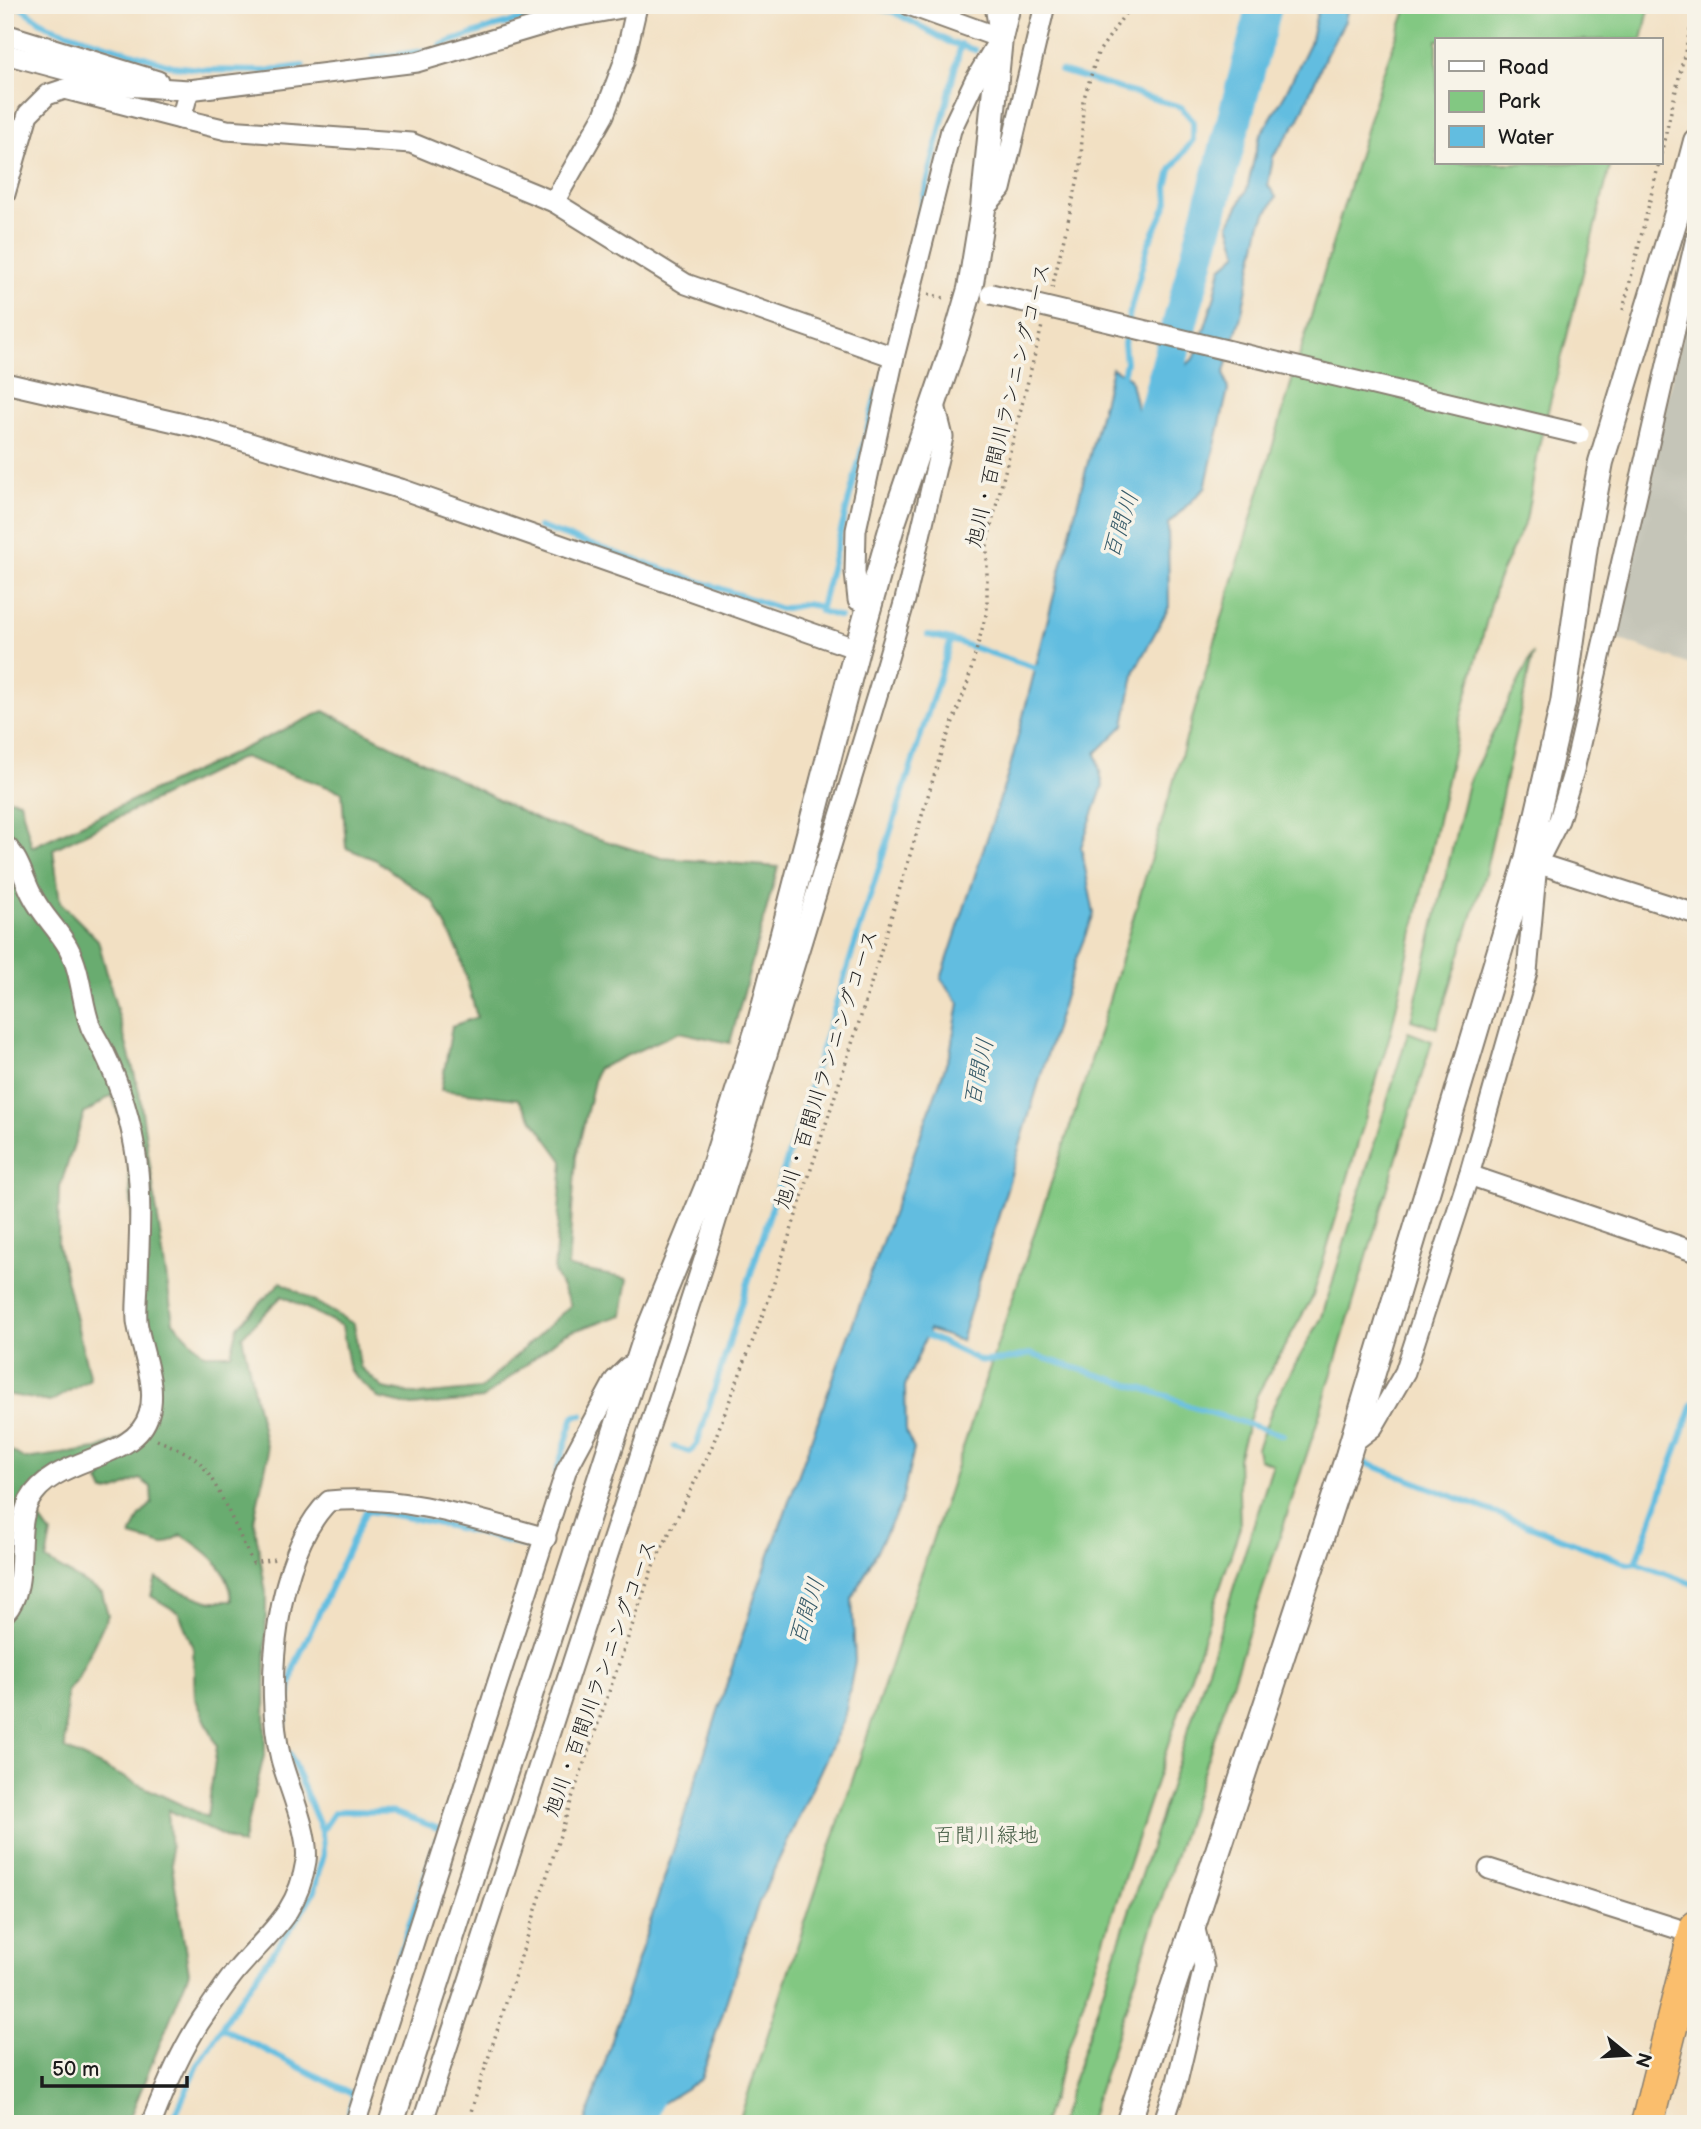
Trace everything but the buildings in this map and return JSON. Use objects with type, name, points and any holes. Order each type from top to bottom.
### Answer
[{"type":"highway","points":[[1647,2124],[1695,1932]]},
{"type":"street","points":[[909,5],[1000,38]]},
{"type":"street","points":[[871,604],[858,600],[855,572],[856,530],[888,354],[951,130],[974,82],[1000,38],[995,5]]},
{"type":"street","points":[[391,2124],[653,1316],[708,1185],[780,951],[857,649],[904,485],[953,347],[980,291],[983,209],[1000,38],[1008,5]]},
{"type":"street","points":[[983,209],[1001,190],[1045,5]]},
{"type":"street","points":[[5,54],[125,86],[190,90],[416,62],[562,19],[638,6],[624,62],[604,115],[554,202]]},
{"type":"street","points":[[5,34],[190,90]]},
{"type":"street","points":[[5,194],[27,114],[47,95],[65,89],[227,130],[411,143],[554,202],[686,284],[888,354]]},
{"type":"street","points":[[181,119],[190,90]]},
{"type":"street","points":[[1128,2124],[1351,1444],[1532,862],[1563,703],[1585,546],[1606,442],[1677,213],[1696,141]]},
{"type":"street","points":[[1351,1444],[1373,1427],[1405,1372],[1469,1175],[1527,972],[1532,862],[1559,820],[1574,770],[1696,237]]},
{"type":"street","points":[[980,291],[1606,442]]},
{"type":"street","points":[[5,383],[201,428],[401,489],[857,649]]},
{"type":"street","points":[[422,2124],[703,1263],[878,692],[905,600],[943,437],[934,401]]},
{"type":"street","points":[[5,845],[15,854],[33,898],[68,946],[78,968],[92,1028],[127,1109],[137,1164],[137,1319],[152,1394],[149,1414],[141,1433],[125,1444],[51,1477],[37,1488],[28,1504],[19,1578],[11,1607],[5,1613]]},
{"type":"street","points":[[1532,862],[1696,914]]},
{"type":"street","points":[[1469,1175],[1696,1252]]},
{"type":"street","points":[[355,2124],[539,1536],[566,1471],[615,1380],[628,1367],[638,1362]]},
{"type":"street","points":[[151,2124],[206,2012],[235,1972],[290,1910],[301,1885],[306,1858],[300,1823],[280,1757],[273,1714],[272,1668],[284,1597],[295,1556],[320,1510],[329,1501],[374,1501],[408,1505],[461,1515],[539,1536]]},
{"type":"street","points":[[1489,1869],[1695,1932]]},
{"type":"street","points":[[1163,2124],[1177,2082],[1204,1967],[1194,1925]]},
{"type":"path","name":"旭川・百間川ランニングコース","points":[[1052,290],[1081,166],[1083,101],[1103,44],[1130,5]]},
{"type":"path","points":[[1662,151],[1696,5]]},
{"type":"path","points":[[919,292],[944,298]]},
{"type":"path","name":"旭川・百間川ランニングコース","points":[[467,2124],[573,1795],[653,1566],[710,1449],[768,1301],[858,1026],[941,753],[967,685],[987,611],[987,542],[1045,317]]},
{"type":"path","points":[[141,1433],[200,1462],[253,1563],[295,1556]]},
{"type":"shaded area","points":[[1696,271],[1696,667],[1612,637]]},
{"type":"green space","name":"百間川緑地","points":[[1408,5],[1650,5],[1642,38],[1435,38],[1435,164],[1611,164],[1540,442],[1526,520],[1497,582],[1460,721],[1391,1031],[1313,1296],[1257,1395],[1238,1458],[1240,1527],[1043,2124],[738,2124],[1085,1081],[1382,76]]},
{"type":"green space","points":[[1533,653],[1485,874],[1437,1028],[1411,1020],[1468,783]]},
{"type":"green space","points":[[324,711],[540,821],[662,858],[778,867],[730,1043],[679,1032],[597,1069],[576,1157],[568,1267],[628,1279],[622,1315],[564,1334],[483,1399],[412,1406],[378,1398],[350,1371],[342,1326],[282,1296],[242,1336],[268,1456],[254,1520],[266,1593],[265,1752],[242,1845],[168,1810],[172,1866],[189,1973],[127,2124],[5,2124],[5,1596],[11,1568],[5,1555],[5,1475],[12,1456],[5,1454],[5,1447],[25,1459],[97,1449],[128,1436],[147,1407],[126,1135],[112,1095],[84,1114],[59,1190],[58,1245],[90,1379],[50,1402],[5,1394],[5,798],[20,801],[32,847]],"holes":[[[243,757],[342,792],[346,848],[376,860],[434,902],[459,952],[477,1017],[452,1026],[441,1090],[518,1099],[563,1161],[554,1272],[571,1305],[480,1389],[420,1395],[383,1388],[360,1367],[354,1324],[281,1282],[238,1326],[231,1354],[204,1354],[173,1322],[139,1091],[98,940],[60,902],[53,849]],[[98,1474],[103,1477],[99,1481],[104,1492],[140,1479],[151,1487],[152,1503],[139,1517],[131,1536],[163,1545],[182,1535],[216,1562],[227,1579],[232,1601],[208,1601],[156,1578],[151,1596],[179,1613],[193,1647],[195,1698],[217,1746],[207,1817],[65,1749],[67,1691],[78,1678],[108,1615],[102,1593],[46,1560],[51,1534],[37,1515],[63,1487]]]},
{"type":"green space","points":[[1408,1032],[1432,1041],[1316,1426],[1088,2124],[1059,2124],[1273,1464],[1259,1459],[1257,1448],[1277,1397],[1322,1317]]},
{"type":"water","points":[[1319,5],[1348,5],[1345,21],[1326,55],[1299,119],[1273,157],[1268,185],[1276,197],[1261,222],[1241,316],[1224,372],[1228,390],[1205,488],[1168,524],[1169,607],[1135,670],[1124,725],[1096,753],[1103,786],[1081,847],[1094,914],[1076,959],[961,1341],[929,1330],[905,1386],[906,1432],[914,1449],[901,1504],[852,1599],[855,1661],[844,1720],[759,1902],[701,2079],[628,2124],[585,2124],[756,1593],[950,1053],[959,1003],[941,979],[1009,771],[1112,368],[1130,378],[1142,430],[1172,379],[1195,357],[1221,268],[1238,253],[1229,224],[1247,189],[1259,138],[1310,43]]},
{"type":"waterway","points":[[17,5],[47,26],[173,66],[265,71],[303,66]]},
{"type":"waterway","points":[[441,45],[493,27],[578,5]]},
{"type":"waterway","points":[[862,5],[894,12],[949,42],[975,50]]},
{"type":"waterway","points":[[967,10],[968,5]]},
{"type":"waterway","name":"百間川","points":[[1144,447],[1159,401],[1265,5]]},
{"type":"waterway","points":[[916,229],[961,44]]},
{"type":"waterway","points":[[373,58],[424,51]]},
{"type":"waterway","points":[[1061,71],[1181,107],[1193,121],[1193,140],[1171,170],[1167,187],[1168,202],[1148,245],[1130,312],[1124,344],[1126,362],[1122,380]]},
{"type":"waterway","points":[[840,617],[820,611],[877,392]]},
{"type":"waterway","points":[[539,527],[781,609],[806,604],[821,607]]},
{"type":"waterway","points":[[928,635],[1042,670]]},
{"type":"waterway","points":[[674,1447],[690,1452],[697,1444],[951,640]]},
{"type":"waterway","points":[[920,1332],[981,1361],[1004,1360],[1030,1354],[1283,1435]]},
{"type":"waterway","points":[[1636,1563],[1693,1404]]},
{"type":"waterway","points":[[556,1473],[574,1416],[582,1415]]},
{"type":"waterway","points":[[1363,1462],[1629,1564],[1636,1563],[1696,1585]]},
{"type":"waterway","points":[[284,1725],[294,1667],[366,1511],[450,1526],[532,1548]]},
{"type":"waterway","points":[[171,2124],[198,2065],[236,2004],[300,1915],[314,1891],[323,1854],[322,1831],[289,1753]]},
{"type":"waterway","points":[[322,1831],[334,1813],[343,1811],[393,1812],[440,1829]]},
{"type":"waterway","points":[[345,2124],[437,1839]]},
{"type":"waterway","points":[[222,2028],[354,2095]]},
{"type":"waterway","name":"百間川","points":[[637,2124],[654,2073]]}]
